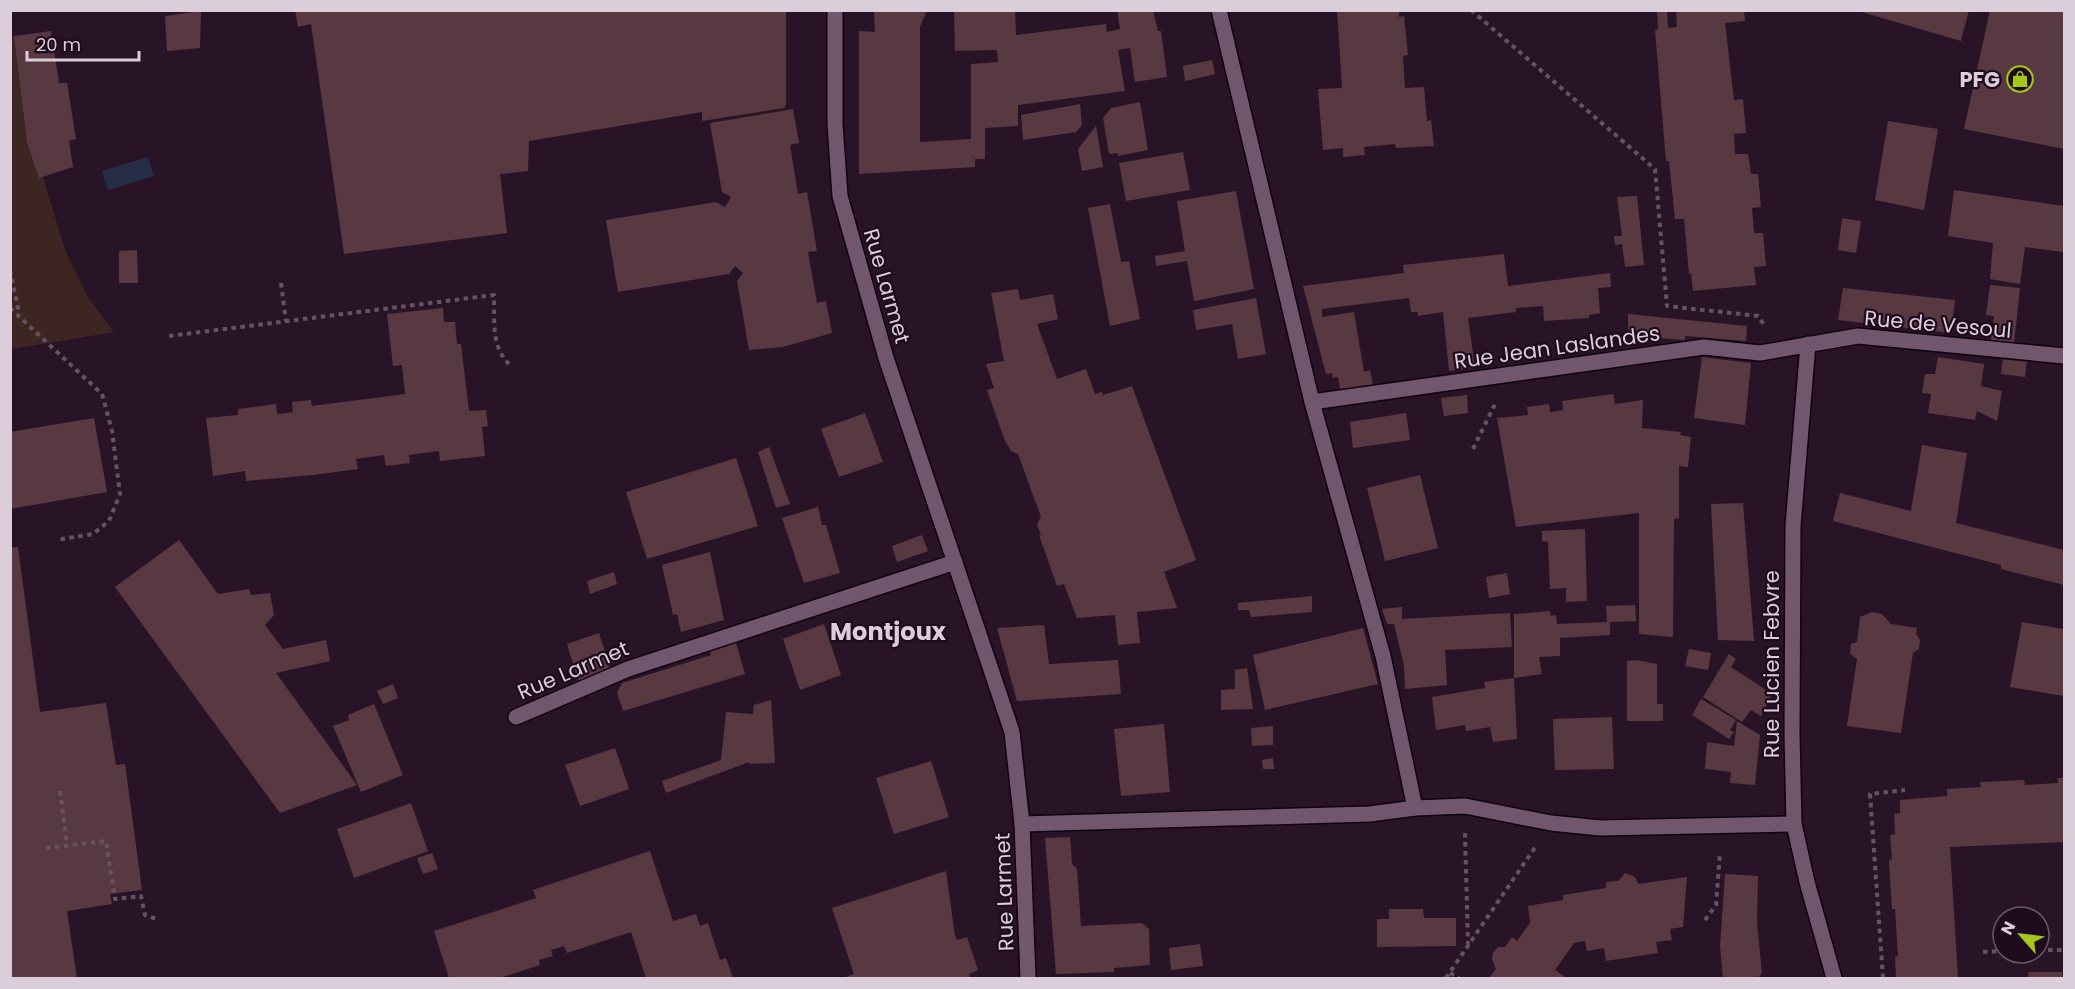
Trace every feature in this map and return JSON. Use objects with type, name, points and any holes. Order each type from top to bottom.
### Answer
[{"type":"street","name":"Rue Larmet","points":[[835,10],[835,124],[840,196],[886,358],[1012,732],[1022,824],[1028,978]]},
{"type":"street","points":[[1219,10],[1312,402],[1383,656],[1415,808]]},
{"type":"street","name":"Rue de Vesoul","points":[[1808,344],[1858,336],[2064,356]]},
{"type":"street","name":"Rue Jean Laslandes","points":[[1312,402],[1704,347],[1760,353],[1808,344]]},
{"type":"street","name":"Rue Lucien Febvre","points":[[1808,344],[1793,526],[1794,824],[1807,882],[1834,978]]},
{"type":"street","name":"Rue Larmet","points":[[516,717],[628,669],[955,562]]},
{"type":"street","points":[[1022,824],[1370,814],[1415,808],[1465,806],[1551,824],[1639,828],[1794,824]]},
{"type":"path","points":[[1471,10],[1655,169],[1667,306],[1758,316],[1780,349]]},
{"type":"path","points":[[10,270],[19,314]]},
{"type":"path","points":[[281,283],[286,321]]},
{"type":"path","points":[[169,336],[494,295],[495,345],[500,356],[512,367]]},
{"type":"path","points":[[10,308],[102,394],[112,430],[120,494],[109,521],[93,534],[57,540]]},
{"type":"path","points":[[1473,449],[1510,374]]},
{"type":"path","points":[[1883,978],[1870,794],[1905,790]]},
{"type":"path","points":[[60,791],[67,845]]},
{"type":"path","points":[[1465,806],[1468,946]]},
{"type":"path","points":[[1446,978],[1551,824]]},
{"type":"path","points":[[1705,920],[1716,905],[1722,826]]},
{"type":"path","points":[[46,848],[106,842],[115,900],[141,896],[145,915],[156,920]]},
{"type":"path","points":[[1983,952],[1991,952]]},
{"type":"path","points":[[1450,973],[1459,978]]},
{"type":"shaded area","points":[[14,36],[27,143],[40,178],[43,177],[65,250],[87,296],[114,332],[11,349],[10,37]]},
{"type":"water","points":[[148,157],[154,176],[108,190],[102,171]]},
{"type":"building","points":[[295,10],[786,10],[786,105],[784,108],[702,121],[702,112],[529,141],[528,171],[500,174],[507,233],[344,254],[311,24],[298,27]]},
{"type":"building","points":[[874,10],[927,10],[920,27],[920,142],[971,139],[971,64],[998,62],[997,50],[955,51],[954,10],[1015,10],[1016,35],[1106,24],[1107,32],[1120,29],[1117,10],[1153,10],[1158,31],[1161,31],[1167,77],[1135,82],[1130,48],[1118,50],[1125,91],[1018,105],[1018,126],[985,128],[985,159],[975,159],[975,167],[859,174],[859,31],[875,32]]},
{"type":"building","points":[[1337,10],[1399,10],[1399,17],[1404,16],[1408,55],[1403,56],[1405,88],[1424,87],[1427,121],[1431,120],[1434,146],[1396,148],[1395,144],[1364,147],[1365,155],[1343,157],[1343,148],[1323,150],[1318,89],[1342,88]]},
{"type":"building","points":[[1657,10],[1667,10],[1668,28],[1677,27],[1676,10],[1744,10],[1745,21],[1725,23],[1734,100],[1743,99],[1746,133],[1734,134],[1735,154],[1748,154],[1751,174],[1758,174],[1761,207],[1752,208],[1754,233],[1763,233],[1766,266],[1754,267],[1756,285],[1693,291],[1691,273],[1689,274],[1684,219],[1675,219],[1669,161],[1666,161],[1655,30],[1658,29]]},
{"type":"building","points":[[1855,10],[1969,10],[1961,41]]},
{"type":"building","name":"PFG","points":[[1990,10],[2064,10],[2064,149],[1964,129]]},
{"type":"building","points":[[201,11],[200,48],[167,51],[165,16]]},
{"type":"building","points":[[51,31],[59,83],[67,83],[76,139],[69,141],[73,167],[39,178],[27,143],[14,36]]},
{"type":"building","points":[[1212,60],[1215,74],[1185,81],[1183,66]]},
{"type":"building","points":[[1140,102],[1148,150],[1118,156],[1118,153],[1109,154],[1103,118],[1111,108]]},
{"type":"building","points":[[1080,104],[1082,125],[1076,132],[1023,140],[1021,115]]},
{"type":"building","points":[[793,109],[799,143],[790,145],[798,194],[807,192],[817,251],[808,252],[817,303],[826,301],[832,333],[783,347],[749,350],[737,281],[743,273],[735,266],[729,274],[618,292],[606,220],[716,202],[725,207],[731,197],[722,192],[710,123]]},
{"type":"building","points":[[1888,121],[1938,129],[1924,210],[1875,200]]},
{"type":"building","points":[[1096,126],[1103,167],[1082,171],[1078,149]]},
{"type":"building","points":[[1183,152],[1190,190],[1126,201],[1119,163]]},
{"type":"building","points":[[1954,190],[2064,206],[2064,252],[2025,247],[2020,284],[1990,279],[1993,243],[1948,236]]},
{"type":"building","points":[[1236,191],[1254,289],[1194,301],[1187,261],[1156,266],[1155,256],[1185,251],[1177,201]]},
{"type":"building","points":[[1637,196],[1644,265],[1625,267],[1622,244],[1615,245],[1614,236],[1622,236],[1617,197]]},
{"type":"building","points":[[1110,204],[1121,262],[1129,261],[1140,319],[1110,326],[1088,208]]},
{"type":"building","points":[[1842,218],[1861,221],[1856,253],[1838,250]]},
{"type":"building","points":[[137,250],[138,283],[119,283],[119,251]]},
{"type":"building","points":[[1504,254],[1508,286],[1610,273],[1611,287],[1598,288],[1600,313],[1589,315],[1589,318],[1544,321],[1543,306],[1516,308],[1516,312],[1468,318],[1475,368],[1449,371],[1443,312],[1418,316],[1417,312],[1411,312],[1409,298],[1322,309],[1322,317],[1354,312],[1364,372],[1370,370],[1373,385],[1340,389],[1338,377],[1333,378],[1332,373],[1326,374],[1303,286],[1404,273],[1403,265]]},
{"type":"building","points":[[1990,285],[2020,288],[2014,344],[1991,341],[1994,316],[1986,315]]},
{"type":"building","points":[[1843,288],[1955,300],[1951,333],[1838,320]]},
{"type":"building","points":[[1018,289],[1020,300],[1053,294],[1058,319],[1037,324],[1057,379],[1086,369],[1095,394],[1102,392],[1103,395],[1132,386],[1196,560],[1164,572],[1177,608],[1137,612],[1140,643],[1118,645],[1115,615],[1077,618],[1064,584],[1057,586],[1039,535],[1041,535],[1037,525],[1041,517],[1018,454],[1011,451],[1005,441],[987,390],[994,388],[986,364],[1004,361],[991,293]]},
{"type":"building","points":[[1256,298],[1266,354],[1238,359],[1232,324],[1196,330],[1193,310]]},
{"type":"building","points":[[443,308],[444,322],[455,322],[457,344],[461,344],[469,411],[486,410],[488,426],[482,427],[485,456],[440,461],[439,451],[409,455],[410,463],[386,466],[384,455],[356,459],[358,469],[313,475],[246,481],[245,471],[213,476],[206,418],[238,415],[238,409],[276,404],[277,414],[293,412],[292,402],[311,400],[312,406],[405,394],[402,365],[393,366],[387,314]]},
{"type":"building","points":[[1628,314],[1747,326],[1746,341],[1685,336],[1685,340],[1628,336]]},
{"type":"building","points":[[1702,357],[1751,363],[1745,425],[1694,418]]},
{"type":"building","points":[[1938,357],[1984,364],[1981,386],[2002,391],[1997,421],[1977,411],[1975,420],[1928,413],[1931,394],[1922,393],[1925,374],[1935,374]]},
{"type":"building","points":[[2003,357],[2027,359],[2025,377],[2001,374]]},
{"type":"building","points":[[1613,394],[1615,404],[1643,400],[1642,428],[1681,432],[1680,435],[1691,437],[1688,467],[1679,466],[1679,518],[1674,519],[1673,637],[1639,634],[1639,513],[1516,527],[1497,418],[1528,415],[1527,407],[1549,404],[1550,412],[1563,410],[1562,401]]},
{"type":"building","points":[[1467,395],[1468,413],[1444,416],[1441,398]]},
{"type":"building","points":[[865,413],[883,462],[839,477],[821,429]]},
{"type":"building","points":[[1406,413],[1410,440],[1353,448],[1350,422]]},
{"type":"building","points":[[94,418],[107,492],[10,509],[10,432]]},
{"type":"building","points":[[1922,445],[1967,453],[1956,523],[2064,550],[2064,585],[2001,569],[2001,565],[1833,521],[1840,493],[1911,511]]},
{"type":"building","points":[[769,447],[790,504],[776,508],[758,452]]},
{"type":"building","points":[[736,458],[758,526],[647,559],[626,492]]},
{"type":"building","points":[[1420,475],[1438,548],[1385,561],[1367,488]]},
{"type":"building","points":[[1743,503],[1754,641],[1718,640],[1711,504]]},
{"type":"building","points":[[818,507],[822,525],[826,525],[840,573],[804,583],[782,518]]},
{"type":"building","points":[[1585,529],[1587,601],[1566,602],[1566,588],[1550,589],[1548,542],[1542,541],[1542,531]]},
{"type":"building","points":[[922,535],[928,551],[897,562],[892,546]]},
{"type":"building","points":[[179,540],[218,594],[249,589],[251,595],[270,593],[274,615],[265,625],[283,649],[326,640],[330,661],[276,673],[357,785],[280,813],[115,587]]},
{"type":"building","points":[[18,547],[40,712],[106,703],[116,765],[125,764],[142,890],[110,894],[112,904],[67,911],[77,978],[10,978],[10,548]]},
{"type":"building","points":[[710,552],[724,620],[681,632],[677,614],[673,615],[662,565]]},
{"type":"building","points":[[614,572],[617,584],[590,594],[587,581]]},
{"type":"building","points":[[1507,573],[1510,594],[1489,598],[1486,577]]},
{"type":"building","points":[[1312,596],[1312,612],[1251,617],[1249,610],[1238,610],[1238,603]]},
{"type":"building","points":[[1635,605],[1636,621],[1610,622],[1610,635],[1560,638],[1560,656],[1539,657],[1542,674],[1514,678],[1514,614],[1550,611],[1551,616],[1556,615],[1557,624],[1607,622],[1606,606]]},
{"type":"building","points":[[1402,607],[1402,619],[1510,613],[1512,647],[1445,650],[1447,685],[1405,689],[1404,666],[1394,624],[1387,624],[1382,609]]},
{"type":"building","points":[[1872,612],[1882,614],[1891,624],[1917,628],[1916,634],[1920,640],[1919,649],[1913,653],[1901,733],[1847,726],[1857,659],[1850,654],[1851,644],[1857,642],[1860,617]]},
{"type":"building","points":[[2022,622],[2064,629],[2064,696],[2010,687]]},
{"type":"building","points":[[824,624],[841,675],[800,690],[783,639]]},
{"type":"building","points":[[1044,625],[1049,664],[1118,660],[1121,694],[1017,701],[997,628]]},
{"type":"building","points":[[1363,628],[1378,684],[1265,710],[1253,655]]},
{"type":"building","points":[[599,633],[611,671],[579,683],[567,644]]},
{"type":"building","points":[[736,643],[745,674],[623,711],[617,692],[622,683],[711,655],[710,651]]},
{"type":"building","points":[[1689,649],[1711,653],[1708,670],[1685,666]]},
{"type":"building","points":[[1729,654],[1736,659],[1731,667],[1766,690],[1764,693],[1771,697],[1761,716],[1751,710],[1742,722],[1703,697]]},
{"type":"building","points":[[1636,660],[1657,664],[1657,704],[1663,704],[1663,721],[1627,721],[1627,661]]},
{"type":"building","points":[[1247,668],[1253,709],[1221,710],[1221,690],[1235,689],[1235,670]]},
{"type":"building","points":[[1514,678],[1517,739],[1493,742],[1490,727],[1466,731],[1465,725],[1436,730],[1432,697],[1485,688],[1484,682]]},
{"type":"building","points":[[393,684],[398,698],[383,704],[377,691]]},
{"type":"building","points":[[1701,699],[1736,720],[1730,730],[1734,732],[1729,739],[1692,715]]},
{"type":"building","points":[[771,700],[775,763],[749,764],[749,762],[666,793],[662,781],[721,760],[726,712],[753,714],[754,705]]},
{"type":"building","points":[[374,704],[403,775],[361,792],[333,726],[349,720],[348,715]]},
{"type":"building","points":[[1612,717],[1614,769],[1555,770],[1553,719]]},
{"type":"building","points":[[1737,721],[1760,735],[1755,785],[1730,783],[1731,772],[1705,769],[1707,742],[1734,746]]},
{"type":"building","points":[[1164,724],[1170,792],[1121,796],[1114,729]]},
{"type":"building","points":[[1273,726],[1273,745],[1252,746],[1251,728]]},
{"type":"building","points":[[615,748],[629,789],[580,806],[565,765]]},
{"type":"building","points":[[1273,758],[1274,769],[1263,769],[1262,760]]},
{"type":"building","points":[[931,761],[949,817],[894,834],[876,778]]},
{"type":"building","points":[[2057,778],[2064,778],[2064,842],[1950,847],[1958,978],[1896,978],[1895,957],[1898,956],[1889,860],[1892,859],[1890,835],[1895,834],[1894,814],[1900,813],[1900,800],[1947,796],[1947,789],[1981,787],[1980,782],[2024,780],[2025,785],[2058,783]]},
{"type":"building","points":[[411,803],[428,851],[354,878],[337,829]]},
{"type":"building","points":[[1070,837],[1072,864],[1077,869],[1081,926],[1142,923],[1149,929],[1150,965],[1114,968],[1114,972],[1056,974],[1045,838]]},
{"type":"building","points":[[650,851],[673,921],[696,914],[700,926],[708,923],[720,960],[726,958],[733,978],[646,978],[631,932],[567,953],[564,946],[551,950],[553,956],[539,960],[540,965],[500,978],[449,978],[434,931],[536,898],[533,890]]},
{"type":"building","points":[[432,853],[438,869],[423,874],[417,858]]},
{"type":"building","points":[[946,871],[955,936],[957,940],[967,937],[978,970],[969,974],[970,978],[843,978],[854,974],[832,908]]},
{"type":"building","points":[[1625,873],[1635,877],[1638,884],[1687,877],[1683,927],[1670,929],[1672,940],[1656,942],[1658,953],[1606,961],[1604,948],[1587,951],[1585,941],[1574,943],[1555,970],[1565,977],[1563,978],[1489,978],[1496,969],[1492,959],[1493,953],[1498,947],[1505,947],[1512,937],[1517,941],[1530,923],[1528,906],[1563,900],[1563,895],[1606,888],[1606,882],[1618,881]]},
{"type":"building","points":[[1725,874],[1758,876],[1757,923],[1762,973],[1758,978],[1723,978],[1720,946]]},
{"type":"building","points":[[1389,909],[1423,909],[1424,918],[1456,918],[1456,946],[1377,947],[1377,919],[1389,919]]},
{"type":"building","points":[[1200,944],[1203,966],[1171,970],[1169,948]]},
{"type":"building","points":[[2028,972],[2062,972],[2062,978],[2029,978]]},
{"type":"place","name":"PFG","points":[[2020,79]]},
{"type":"district","name":"Montjoux","points":[[888,631]]}]
